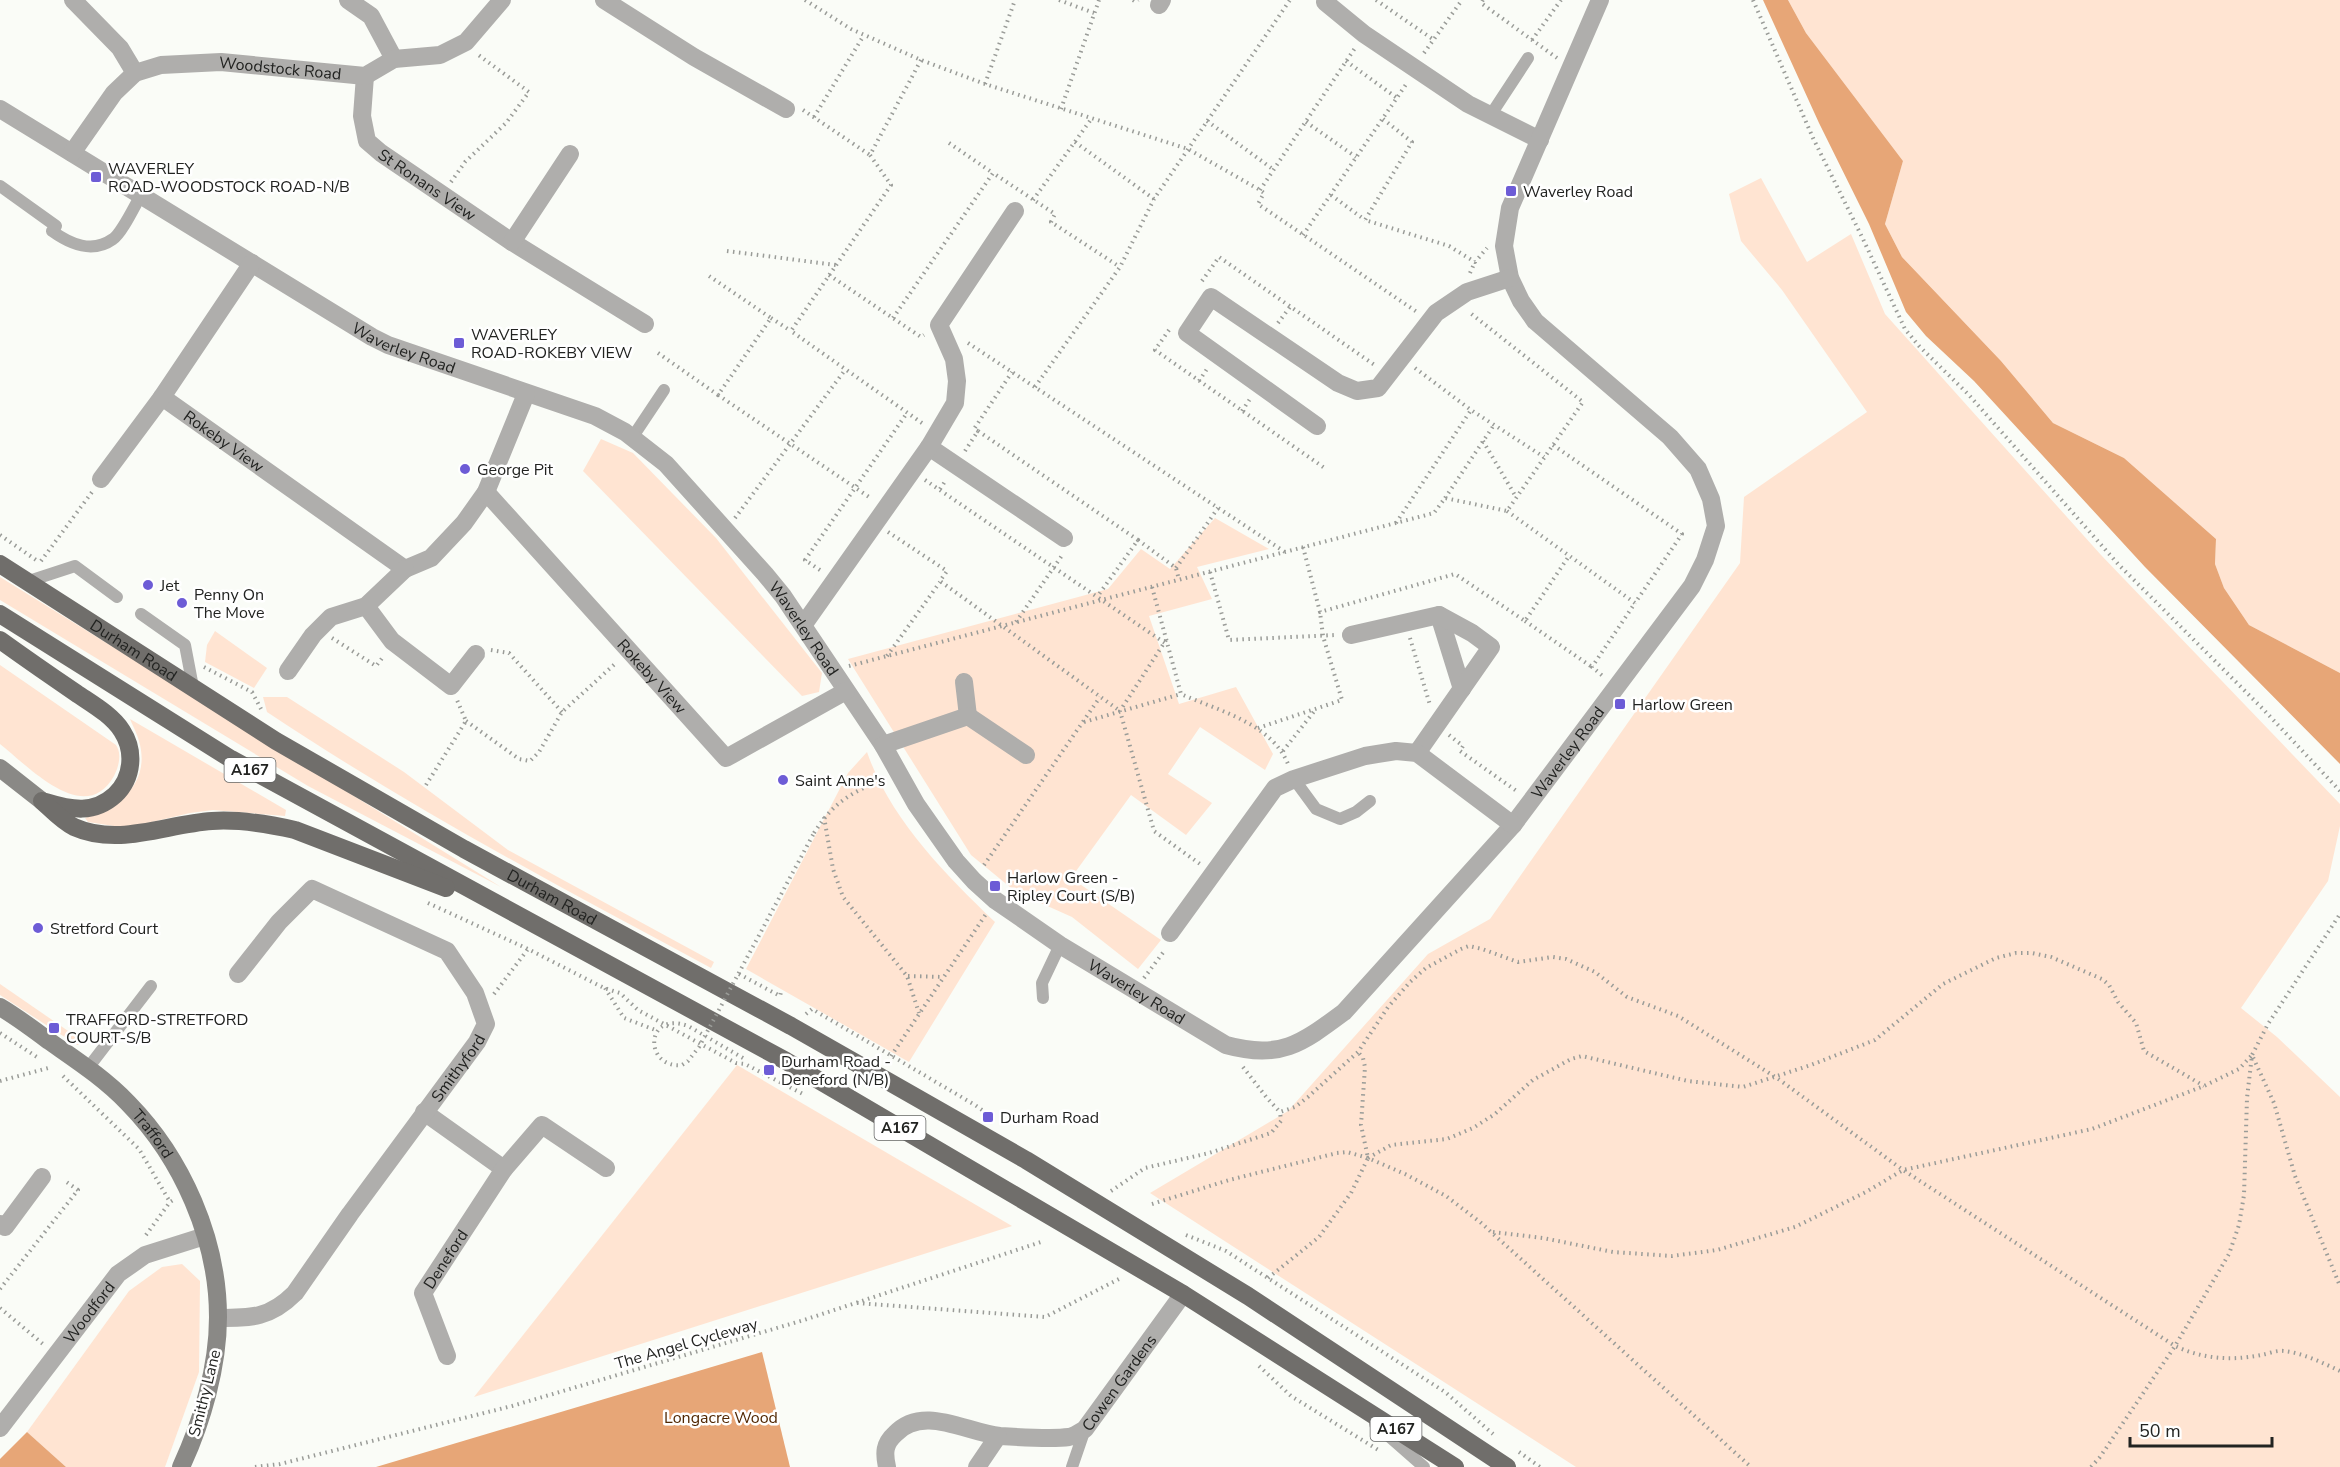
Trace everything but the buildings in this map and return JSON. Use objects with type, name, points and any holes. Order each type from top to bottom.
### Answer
[{"type":"main road","name":"Durham Road","points":[[0,564],[276,741],[464,849],[791,1026],[1026,1160],[1248,1296],[1508,1467]]},
{"type":"main road","name":"Durham Road","points":[[0,614],[231,759],[786,1061],[1183,1294],[1455,1467]]},
{"type":"main road","points":[[0,640],[103,712],[122,731],[129,746],[131,758],[129,773],[117,793],[106,802],[94,808],[80,810],[42,801]]},
{"type":"main road","points":[[42,801],[62,820],[74,827],[107,835],[143,833],[209,821],[229,820],[295,830],[509,912]]},
{"type":"street","points":[[73,0],[120,48],[135,73]]},
{"type":"street","points":[[348,0],[371,16],[394,59]]},
{"type":"street","name":"Woodstock Road","points":[[72,153],[114,93],[135,73],[161,65],[221,63],[365,76],[394,59],[440,55],[466,42],[502,0]]},
{"type":"street","points":[[604,0],[694,57],[786,109]]},
{"type":"street","name":"Waverley Road","points":[[0,108],[350,324],[388,345],[595,416],[632,438],[666,464],[765,574],[804,624],[883,745],[898,774],[956,861],[974,881],[995,900],[1060,945],[1226,1045],[1251,1052],[1282,1049],[1312,1035],[1344,1012],[1513,825],[1692,586],[1705,560],[1716,526],[1711,499],[1698,469],[1670,437],[1535,321],[1521,302],[1510,278],[1504,246],[1510,208],[1569,67],[1600,0]]},
{"type":"street","points":[[1325,2],[1364,34],[1415,66],[1468,104],[1540,140]]},
{"type":"street","name":"St Ronans View","points":[[365,76],[362,116],[367,141],[381,153],[512,242],[645,324]]},
{"type":"street","points":[[512,242],[570,154]]},
{"type":"street","points":[[804,624],[912,471],[954,403],[957,381],[954,359],[939,325],[1015,211]]},
{"type":"street","points":[[101,479],[162,397],[252,263]]},
{"type":"street","points":[[1317,426],[1186,333],[1211,297],[1338,383],[1357,391],[1378,388],[1436,313],[1467,292],[1510,278]]},
{"type":"street","points":[[288,671],[318,630],[331,617],[366,606],[405,569],[431,558],[464,523],[486,492],[526,394]]},
{"type":"street","name":"Rokeby View","points":[[162,397],[405,569]]},
{"type":"street","points":[[933,440],[955,465],[1064,538]]},
{"type":"street","name":"Rokeby View","points":[[486,492],[726,758],[846,691]]},
{"type":"street","points":[[366,606],[392,641],[451,686],[476,654]]},
{"type":"street","points":[[1351,635],[1439,615],[1472,633],[1491,647],[1417,753]]},
{"type":"street","points":[[1439,615],[1462,688]]},
{"type":"street","points":[[964,682],[968,716],[1026,755]]},
{"type":"street","points":[[883,745],[968,716]]},
{"type":"street","points":[[1170,933],[1275,788],[1294,779],[1365,756],[1396,751],[1417,753],[1513,825]]},
{"type":"street","points":[[0,768],[42,801]]},
{"type":"street","name":"Smithyford","points":[[218,1318],[250,1318],[262,1315],[285,1303],[295,1293],[424,1112],[477,1042],[486,1024],[475,993],[447,951],[312,889],[279,922],[238,974]]},
{"type":"street","name":"Trafford","points":[[0,1007],[88,1068],[128,1103],[162,1145],[188,1191],[205,1236],[213,1272],[218,1318]]},
{"type":"street","points":[[424,1112],[504,1169]]},
{"type":"street","name":"Deneford","points":[[447,1356],[423,1293],[504,1169],[542,1125],[606,1168]]},
{"type":"street","points":[[0,1224],[5,1227],[42,1177]]},
{"type":"street","name":"Woodford","points":[[0,1428],[118,1274],[145,1255],[205,1236]]},
{"type":"street","name":"Cowen Gardens","points":[[888,1467],[884,1453],[889,1440],[910,1423],[934,1421],[998,1436],[1070,1437],[1085,1429],[1183,1294]]},
{"type":"street","name":"Smithy Lane","points":[[181,1467],[189,1451],[207,1394],[218,1318]]},
{"type":"street","points":[[977,1467],[998,1436]]},
{"type":"lane","points":[[1490,116],[1528,58]]},
{"type":"lane","points":[[0,186],[56,226],[52,231],[70,243],[94,247],[114,239],[141,195]]},
{"type":"lane","points":[[632,438],[664,390]]},
{"type":"lane","points":[[27,582],[75,566],[117,597]]},
{"type":"lane","points":[[141,614],[185,645],[192,687]]},
{"type":"lane","points":[[1294,779],[1316,809],[1341,819],[1356,812],[1370,801]]},
{"type":"lane","points":[[1043,998],[1042,983],[1060,945]]},
{"type":"lane","points":[[88,1068],[151,986]]},
{"type":"lane","points":[[1338,1392],[1424,1467]]},
{"type":"lane","points":[[1072,1467],[1085,1429]]},
{"type":"path","points":[[806,0],[864,35],[921,60],[985,84],[1188,149],[1260,190],[1264,193],[1258,204],[1430,321]]},
{"type":"path","points":[[985,84],[1015,0]]},
{"type":"path","points":[[1059,0],[1094,14]]},
{"type":"path","points":[[1061,108],[1099,0]]},
{"type":"path","points":[[1133,0],[1136,2],[1138,0]]},
{"type":"path","points":[[1035,387],[1120,267],[1154,199],[1289,2],[1281,0]]},
{"type":"path","points":[[1376,0],[1434,40]]},
{"type":"path","points":[[1303,235],[1410,80],[1415,66],[1462,0]]},
{"type":"path","points":[[1532,40],[1561,0]]},
{"type":"path","points":[[1753,0],[1813,138],[1905,329],[1968,394],[2118,564],[2340,791]]},
{"type":"path","points":[[1480,1],[1569,67]]},
{"type":"path","points":[[1260,190],[1364,34]]},
{"type":"path","points":[[814,117],[864,35]]},
{"type":"path","points":[[442,195],[465,162],[506,123],[530,92],[474,52],[466,42]]},
{"type":"path","points":[[870,155],[921,60]]},
{"type":"path","points":[[1346,62],[1397,98]]},
{"type":"path","points":[[786,109],[795,104],[870,155],[891,185],[791,331]]},
{"type":"path","points":[[1033,200],[1092,118]]},
{"type":"path","points":[[1365,220],[1412,142],[1383,119]]},
{"type":"path","points":[[1207,121],[1274,170]]},
{"type":"path","points":[[1306,122],[1356,158]]},
{"type":"path","points":[[1075,142],[1154,199]]},
{"type":"path","points":[[949,143],[993,173]]},
{"type":"path","points":[[1330,195],[1365,220],[1449,246],[1475,262],[1488,245]]},
{"type":"path","points":[[727,250],[836,266]]},
{"type":"path","points":[[829,275],[921,337],[939,325]]},
{"type":"path","points":[[709,276],[908,413],[933,440]]},
{"type":"path","points":[[1455,300],[1583,402],[1507,511]]},
{"type":"path","points":[[718,395],[771,318]]},
{"type":"path","points":[[966,342],[1285,552]]},
{"type":"path","points":[[658,353],[855,488],[881,516],[947,571],[886,657]]},
{"type":"path","points":[[1402,358],[1471,410],[1544,457]]},
{"type":"path","points":[[726,531],[845,370]]},
{"type":"path","points":[[1012,372],[974,429],[1138,540],[1176,568],[1179,580]]},
{"type":"path","points":[[1396,523],[1471,410]]},
{"type":"path","points":[[835,581],[805,560],[908,413]]},
{"type":"path","points":[[834,670],[1434,513],[1494,425]]},
{"type":"path","points":[[940,489],[978,431]]},
{"type":"path","points":[[1483,441],[1516,497]]},
{"type":"path","points":[[1553,445],[1682,534],[1592,667]]},
{"type":"path","points":[[912,471],[1166,642]]},
{"type":"path","points":[[27,582],[101,479]]},
{"type":"path","points":[[1445,498],[1507,511],[1635,603]]},
{"type":"path","points":[[1176,568],[1218,508]]},
{"type":"path","points":[[0,535],[53,573]]},
{"type":"path","points":[[1015,623],[1071,543],[1064,538]]},
{"type":"path","points":[[1097,597],[1138,540]]},
{"type":"path","points":[[1258,728],[1342,700],[1323,636],[1320,612],[1303,548]]},
{"type":"path","points":[[1525,621],[1569,556]]},
{"type":"path","points":[[1210,572],[1229,640],[1351,635]]},
{"type":"path","points":[[1320,612],[1455,574],[1592,667],[1617,687]]},
{"type":"path","points":[[940,582],[1120,711],[1154,831],[1212,873]]},
{"type":"path","points":[[1152,587],[1181,694]]},
{"type":"path","points":[[318,630],[376,666],[392,641]]},
{"type":"path","points":[[1120,711],[1166,642]]},
{"type":"path","points":[[476,654],[493,649],[509,653],[562,712]]},
{"type":"path","points":[[451,686],[466,721],[519,759],[530,760],[539,752],[562,712],[630,651]]},
{"type":"path","points":[[189,661],[252,692]]},
{"type":"path","points":[[1082,723],[1181,694],[1258,728],[1283,751],[1294,779]]},
{"type":"path","points":[[974,881],[1100,697]]},
{"type":"path","points":[[1283,751],[1317,708]]},
{"type":"path","points":[[426,785],[466,721]]},
{"type":"path","points":[[743,1058],[678,1023],[667,1023],[658,1031],[654,1043],[660,1058],[676,1066],[688,1061],[699,1047],[739,974],[814,833],[824,817],[840,801],[856,790],[898,774]]},
{"type":"path","points":[[824,817],[833,869],[843,897],[907,976],[917,1000],[919,1013]]},
{"type":"path","points":[[891,1056],[995,900]]},
{"type":"path","points":[[1493,1232],[1543,1238],[1613,1252],[1672,1256],[1717,1250],[1795,1227],[1903,1170],[2092,1129],[2204,1086],[2239,1070],[2252,1056],[2268,1024],[2340,914]]},
{"type":"path","points":[[1135,990],[1170,943],[1170,933]]},
{"type":"path","points":[[1280,1112],[1302,1102],[1358,1052],[1388,1007],[1426,968],[1469,946],[1518,962],[1552,957],[1566,959],[1595,972],[1627,997],[1678,1016],[1774,1076],[1903,1170],[2175,1346],[2208,1357],[2241,1357],[2282,1350],[2302,1355],[2340,1371]]},
{"type":"path","points":[[481,1010],[528,949]]},
{"type":"path","points":[[1268,1278],[1319,1237],[1351,1193],[1368,1158],[1391,1145],[1447,1139],[1473,1128],[1495,1114],[1533,1080],[1571,1059],[1582,1056],[1652,1074],[1743,1087],[1811,1065],[1875,1040],[1924,998],[1969,970],[1995,958],[2016,953],[2032,953],[2050,957],[2102,979],[2109,985],[2118,1002],[2136,1023],[2144,1050],[2204,1086]]},
{"type":"path","points":[[739,974],[780,996],[782,992]]},
{"type":"path","points":[[907,976],[944,977]]},
{"type":"path","points":[[604,988],[624,1018],[658,1031]]},
{"type":"path","points":[[620,993],[638,1010],[736,1063],[745,1065]]},
{"type":"path","points":[[0,1032],[68,1079],[138,1149],[170,1202]]},
{"type":"path","points":[[1109,1193],[1145,1168],[1209,1153],[1271,1133],[1281,1121],[1280,1112],[1266,1098],[1226,1045]]},
{"type":"path","points":[[1358,1052],[1363,1058],[1365,1067],[1360,1125],[1368,1158]]},
{"type":"path","points":[[2252,1056],[2274,1103],[2295,1176],[2340,1286]]},
{"type":"path","points":[[2091,1467],[2175,1346],[2219,1275],[2239,1226],[2244,1195],[2247,1098],[2252,1056]]},
{"type":"path","points":[[0,1081],[52,1067]]},
{"type":"path","points":[[1152,1204],[1229,1180],[1337,1153],[1347,1152],[1368,1158],[1446,1196],[1493,1232],[1751,1467]]},
{"type":"path","points":[[0,1289],[78,1190],[65,1180]]},
{"type":"path","points":[[854,1303],[1041,1242]]},
{"type":"path","name":"The Angel Cycleway","points":[[255,1467],[279,1464],[512,1406],[804,1320],[854,1303],[1045,1317],[1121,1278],[1131,1284]]},
{"type":"path","points":[[0,1308],[43,1344]]},
{"type":"path","points":[[1256,1363],[1291,1396],[1387,1455]]},
{"type":"shaded area","points":[[1788,0],[2340,0],[2340,673],[2249,625],[2224,588],[2215,564],[2216,539],[2124,458],[2053,423],[2001,361],[1902,257],[1885,224],[1903,161],[1806,33]]},
{"type":"shaded area","points":[[1761,178],[1807,262],[1851,234],[1885,314],[2101,555],[2340,804],[2340,826],[2328,881],[2241,1008],[2277,1037],[2340,1097],[2340,1467],[1576,1467],[1150,1193],[1288,1111],[1428,954],[1490,919],[1740,563],[1744,497],[1867,412],[1782,290],[1741,241],[1729,194]]},
{"type":"shaded area","points":[[601,439],[633,453],[716,538],[822,673],[819,692],[802,696],[583,471]]},
{"type":"shaded area","points":[[1215,518],[1269,549],[1197,567],[1212,599],[1149,616],[1179,704],[1236,687],[1273,754],[1265,770],[1200,727],[1168,774],[1212,803],[1186,835],[1131,795],[1071,878],[1161,940],[1138,969],[1072,917],[1016,892],[971,855],[848,659],[1108,589],[1141,549],[1170,569]]},
{"type":"shaded area","points":[[0,577],[501,887],[308,786],[0,600]]},
{"type":"shaded area","points":[[215,631],[267,668],[254,688],[205,662],[207,645]]},
{"type":"shaded area","points":[[0,665],[116,745],[119,756],[117,768],[114,776],[102,790],[88,796],[73,795],[57,788],[41,778],[0,744]]},
{"type":"shaded area","points":[[263,697],[287,697],[404,772],[508,850],[714,962],[711,968],[486,845],[375,781],[267,712]]},
{"type":"shaded area","points":[[130,719],[286,810],[285,816],[213,810],[135,826],[88,822],[85,818],[110,808],[130,791],[141,769],[142,756]]},
{"type":"shaded area","points":[[867,752],[877,777],[904,823],[957,885],[995,922],[909,1062],[746,969],[848,773]]},
{"type":"shaded area","points":[[0,984],[87,1044],[77,1045],[0,995]]},
{"type":"shaded area","points":[[737,1065],[1012,1226],[474,1397]]},
{"type":"shaded area","points":[[182,1264],[200,1281],[199,1372],[165,1467],[66,1467],[27,1432],[129,1291],[162,1267]]},
{"type":"green space","points":[[1763,0],[1788,0],[1806,33],[1903,161],[1885,224],[1902,257],[2001,361],[2053,423],[2124,458],[2216,539],[2215,564],[2224,588],[2249,625],[2340,673],[2340,764],[2145,567],[1974,381],[1926,336],[1906,312],[1869,224],[1819,123]]},
{"type":"green space","name":"Longacre Wood","points":[[762,1352],[790,1467],[376,1467]]},
{"type":"green space","points":[[27,1432],[66,1467],[0,1467],[0,1459]]},
{"type":"place","name":"WAVERLEY ROAD-WOODSTOCK ROAD-N/B","points":[[96,177]]},
{"type":"place","name":"Waverley Road","points":[[1511,191]]},
{"type":"place","name":"WAVERLEY ROAD-ROKEBY VIEW","points":[[459,343]]},
{"type":"place","name":"George Pit","points":[[465,469]]},
{"type":"place","name":"Jet","points":[[148,585]]},
{"type":"place","name":"Penny On The Move","points":[[182,603]]},
{"type":"place","name":"Harlow Green","points":[[1620,704]]},
{"type":"place","name":"Saint Anne's","points":[[783,780]]},
{"type":"place","name":"Harlow Green - Ripley Court (S/B)","points":[[995,886]]},
{"type":"place","name":"Stretford Court","points":[[38,928]]},
{"type":"place","name":"TRAFFORD-STRETFORD COURT-S/B","points":[[54,1028]]},
{"type":"place","name":"Durham Road - Deneford (N/B)","points":[[769,1070]]},
{"type":"place","name":"Durham Road","points":[[988,1117]]}]
